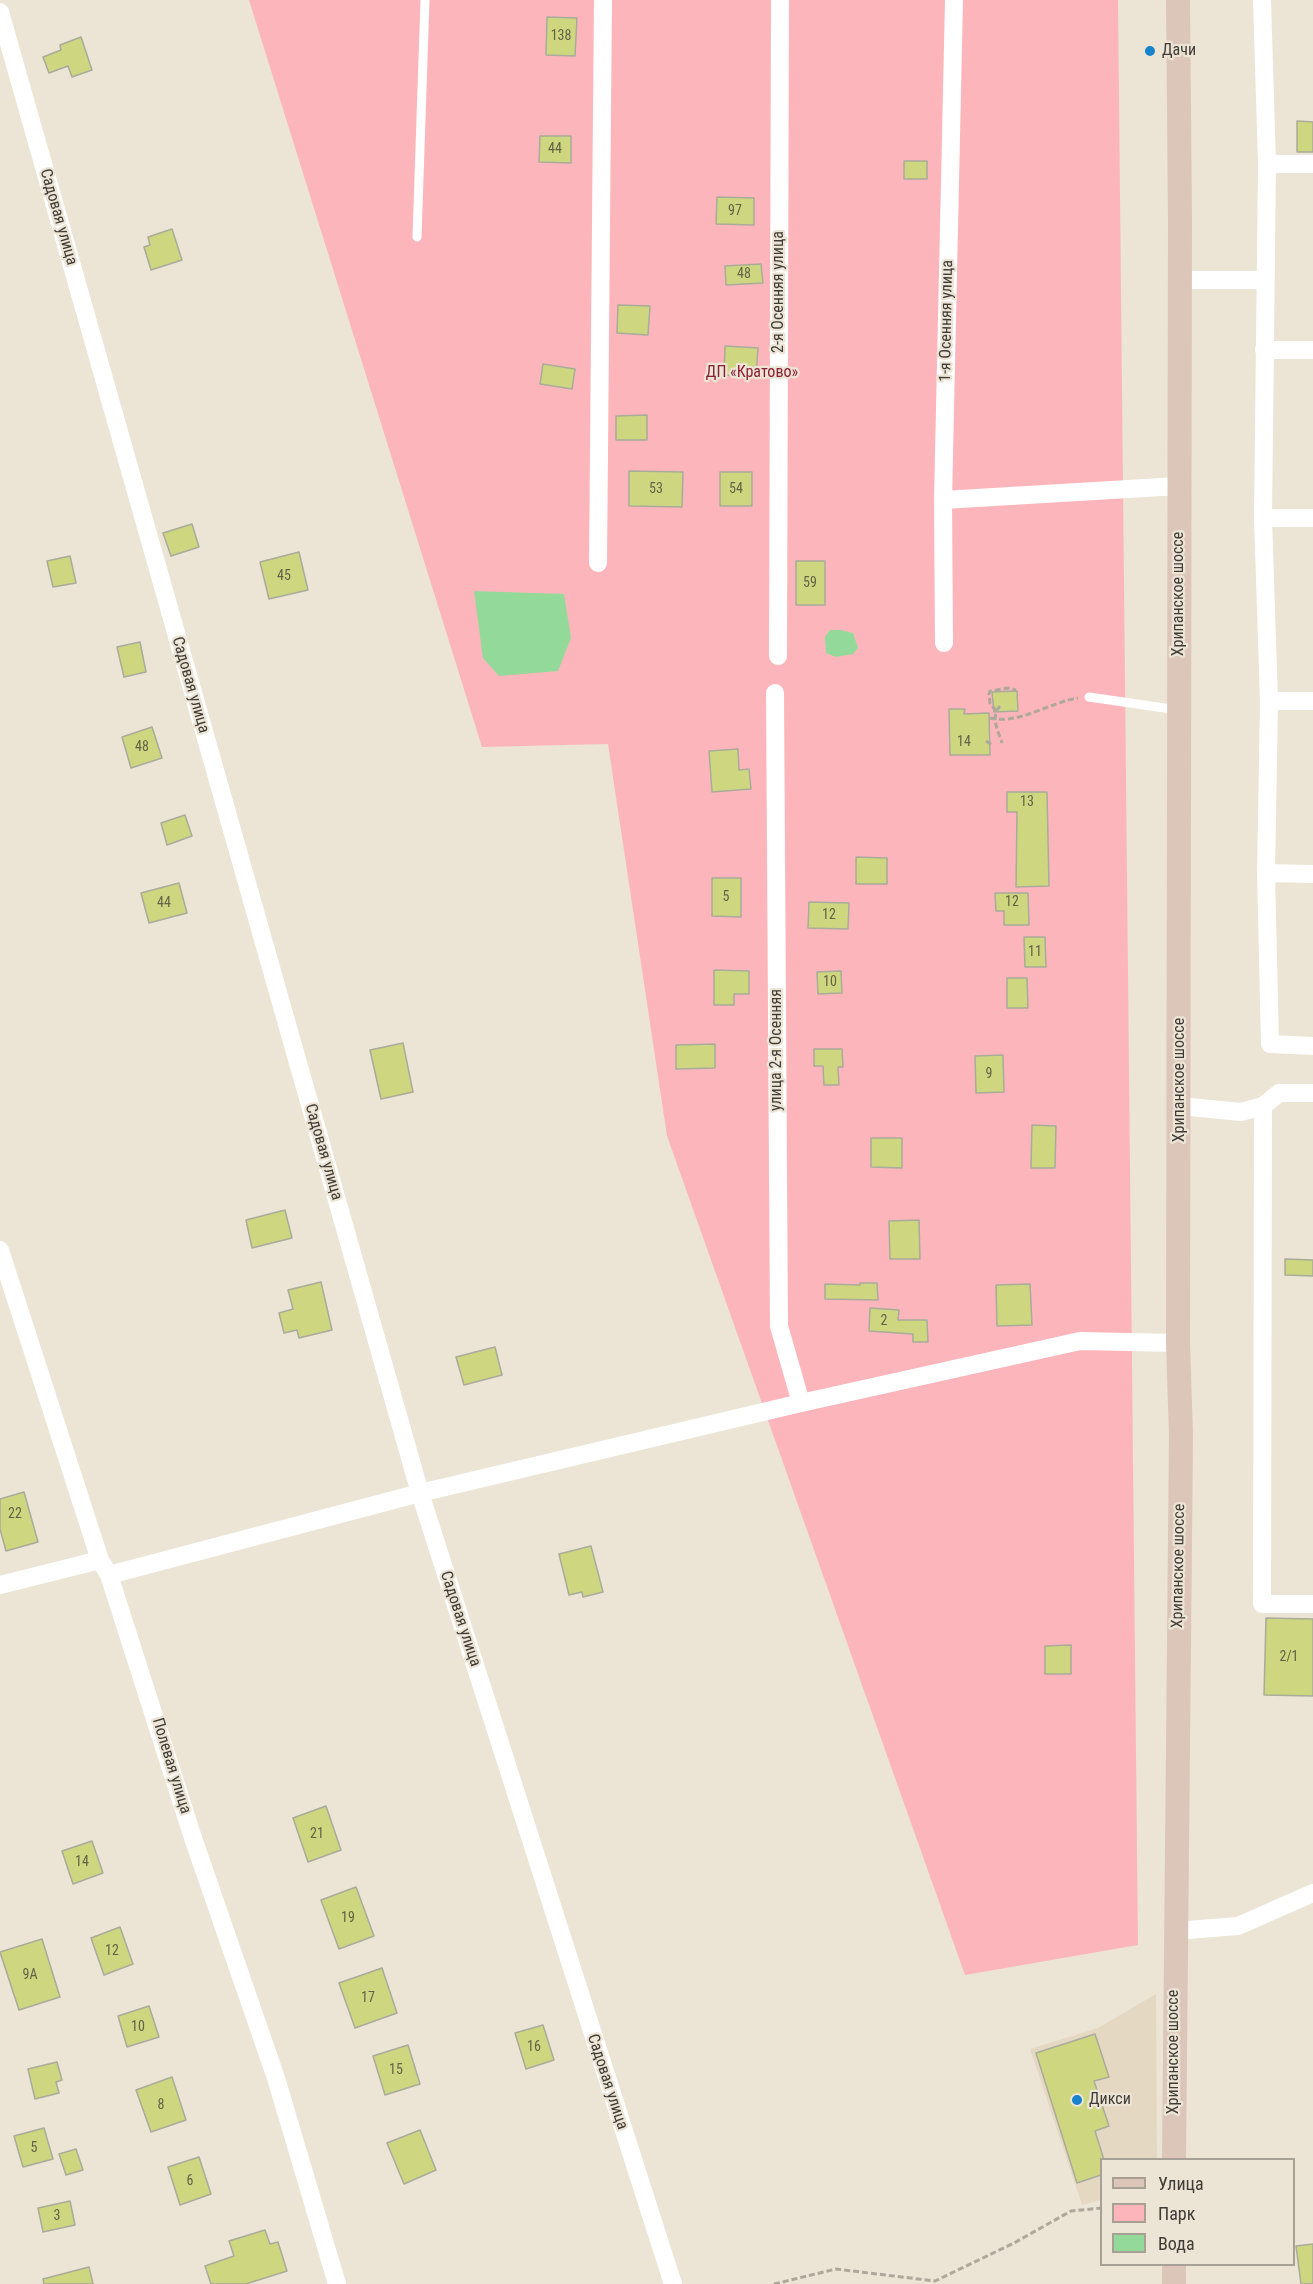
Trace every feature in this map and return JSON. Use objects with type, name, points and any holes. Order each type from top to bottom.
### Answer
[{"type":"main road","name":"Хрипанское шоссе","points":[[1174,2158],[1181,1436],[1178,1343],[1180,1106],[1178,0]]},
{"type":"main road","points":[[1174,2266],[1174,2284]]},
{"type":"street","points":[[598,563],[603,0]]},
{"type":"street","name":"2-я Осенняя улица","points":[[778,656],[780,0]]},
{"type":"street","name":"1-я Осенняя улица","points":[[944,643],[943,500],[954,0]]},
{"type":"street","points":[[1262,0],[1267,164],[1263,518],[1269,701],[1266,873],[1270,1044],[1313,1046]]},
{"type":"street","name":"Садовая улица","points":[[0,12],[420,1493],[673,2284]]},
{"type":"street","points":[[1267,164],[1313,164]]},
{"type":"street","points":[[1179,280],[1265,280]]},
{"type":"street","points":[[1264,350],[1313,350]]},
{"type":"street","points":[[943,500],[1179,486]]},
{"type":"street","points":[[1263,518],[1313,518]]},
{"type":"street","name":"улица 2-я Осенняя","points":[[775,693],[779,1326],[801,1403]]},
{"type":"street","points":[[1269,701],[1313,701]]},
{"type":"street","points":[[1266,873],[1313,874]]},
{"type":"street","points":[[1180,1106],[1242,1112],[1263,1106],[1279,1093],[1313,1093]]},
{"type":"street","points":[[1263,1106],[1262,1604],[1313,1604]]},
{"type":"street","name":"Полевая улица","points":[[0,1250],[193,1838],[276,2078],[337,2284]]},
{"type":"street","points":[[0,1585],[104,1568],[801,1403],[1080,1341],[1178,1343]]},
{"type":"street","points":[[1175,1931],[1238,1926],[1313,1893]]},
{"type":"lane","points":[[417,237],[425,0]]},
{"type":"lane","points":[[1089,697],[1179,710]]},
{"type":"path","points":[[996,711],[990,703],[990,691],[1008,688],[1016,690]]},
{"type":"path","points":[[992,719],[1020,716],[1062,700],[1089,697]]},
{"type":"path","points":[[1000,706],[992,719],[1002,743]]},
{"type":"path","points":[[986,741],[992,745]]},
{"type":"path","points":[[774,2284],[836,2269],[935,2281],[1014,2243],[1071,2211],[1100,2208]]},
{"type":"shaded area","points":[[1156,1994],[1157,2158],[1100,2158],[1100,2200],[1082,2205],[1030,2049],[1098,2028]]},
{"type":"green space","name":"ДП «Кратово»","points":[[249,0],[1118,0],[1138,1945],[965,1975],[667,1136],[608,744],[482,747]]},
{"type":"water","points":[[474,591],[564,594],[571,638],[558,671],[499,676],[483,658]]},
{"type":"water","points":[[830,630],[853,633],[858,648],[853,654],[836,657],[826,653],[825,637]]},
{"type":"building","points":[[547,17],[577,18],[575,56],[546,55]]},
{"type":"building","points":[[81,37],[92,70],[72,77],[68,66],[49,73],[43,57],[61,50],[60,45]]},
{"type":"building","points":[[1297,121],[1313,122],[1313,152],[1297,152]]},
{"type":"building","points":[[540,136],[571,136],[571,163],[539,162]]},
{"type":"building","points":[[904,161],[927,161],[927,179],[904,179]]},
{"type":"building","points":[[717,197],[754,198],[754,225],[716,224]]},
{"type":"building","points":[[172,229],[182,260],[151,270],[144,247],[150,245],[148,237]]},
{"type":"building","points":[[761,264],[763,283],[726,285],[725,266]]},
{"type":"building","points":[[618,305],[650,306],[648,335],[617,333]]},
{"type":"building","points":[[725,346],[758,348],[756,377],[724,375]]},
{"type":"building","points":[[543,364],[575,369],[572,389],[540,384]]},
{"type":"building","points":[[647,415],[647,440],[616,440],[616,416]]},
{"type":"building","points":[[629,471],[683,472],[682,507],[629,506]]},
{"type":"building","points":[[720,472],[752,472],[752,506],[720,506]]},
{"type":"building","points":[[192,524],[199,547],[171,556],[163,533]]},
{"type":"building","points":[[299,552],[308,590],[269,599],[260,562]]},
{"type":"building","points":[[70,556],[76,583],[53,587],[47,561]]},
{"type":"building","points":[[796,561],[825,561],[825,605],[796,605]]},
{"type":"building","points":[[140,642],[146,672],[124,677],[117,647]]},
{"type":"building","points":[[1017,691],[1018,711],[994,712],[992,692]]},
{"type":"building","points":[[949,709],[965,709],[964,714],[989,713],[990,755],[950,755]]},
{"type":"building","points":[[152,727],[162,758],[131,768],[122,737]]},
{"type":"building","points":[[738,749],[739,770],[749,769],[751,789],[712,792],[709,751]]},
{"type":"building","points":[[1007,792],[1047,792],[1049,886],[1016,887],[1017,812],[1007,812]]},
{"type":"building","points":[[185,815],[192,836],[167,845],[161,823]]},
{"type":"building","points":[[856,857],[887,858],[887,884],[856,884]]},
{"type":"building","points":[[712,878],[741,878],[741,917],[712,916]]},
{"type":"building","points":[[179,883],[187,913],[149,923],[141,893]]},
{"type":"building","points":[[995,893],[1028,893],[1029,925],[1004,925],[1004,911],[996,911]]},
{"type":"building","points":[[809,902],[849,903],[848,929],[808,928]]},
{"type":"building","points":[[1024,937],[1045,937],[1046,967],[1025,967]]},
{"type":"building","points":[[714,970],[749,971],[749,994],[734,994],[734,1005],[714,1005]]},
{"type":"building","points":[[841,971],[842,993],[818,994],[817,972]]},
{"type":"building","points":[[1007,978],[1027,978],[1028,1008],[1007,1008]]},
{"type":"building","points":[[403,1043],[413,1092],[381,1099],[370,1050]]},
{"type":"building","points":[[715,1044],[715,1068],[676,1069],[676,1045]]},
{"type":"building","points":[[814,1049],[842,1049],[843,1067],[838,1067],[839,1085],[824,1085],[823,1066],[814,1066]]},
{"type":"building","points":[[1003,1055],[1004,1092],[976,1093],[975,1056]]},
{"type":"building","points":[[1032,1125],[1056,1126],[1055,1168],[1031,1168]]},
{"type":"building","points":[[871,1138],[902,1138],[902,1168],[871,1167]]},
{"type":"building","points":[[285,1210],[292,1238],[252,1248],[246,1220]]},
{"type":"building","points":[[919,1220],[920,1259],[890,1259],[889,1221]]},
{"type":"building","points":[[1285,1259],[1313,1260],[1313,1276],[1285,1275]]},
{"type":"building","points":[[321,1282],[332,1330],[299,1338],[297,1330],[284,1333],[279,1313],[293,1309],[288,1290]]},
{"type":"building","points":[[860,1283],[877,1283],[878,1300],[825,1299],[825,1284],[860,1285]]},
{"type":"building","points":[[1030,1284],[1032,1325],[997,1326],[996,1285]]},
{"type":"building","points":[[870,1308],[899,1310],[898,1320],[927,1320],[928,1342],[913,1342],[913,1334],[869,1331]]},
{"type":"building","points":[[495,1347],[502,1375],[464,1385],[456,1357]]},
{"type":"building","points":[[24,1492],[38,1542],[6,1551],[0,1529],[0,1499]]},
{"type":"building","points":[[591,1546],[603,1592],[583,1597],[582,1592],[569,1595],[559,1554]]},
{"type":"building","points":[[1266,1618],[1313,1619],[1313,1696],[1264,1695]]},
{"type":"building","points":[[1071,1645],[1071,1674],[1045,1674],[1045,1646]]},
{"type":"building","points":[[326,1806],[341,1850],[308,1862],[293,1818]]},
{"type":"building","points":[[92,1841],[103,1873],[73,1884],[62,1851]]},
{"type":"building","points":[[356,1887],[374,1936],[339,1949],[321,1900]]},
{"type":"building","points":[[120,1927],[133,1964],[104,1975],[91,1938]]},
{"type":"building","points":[[42,1939],[60,1997],[19,2010],[0,1952]]},
{"type":"building","points":[[382,1968],[397,2013],[355,2028],[339,1983]]},
{"type":"building","points":[[149,2006],[159,2037],[127,2047],[118,2016]]},
{"type":"building","points":[[543,2025],[554,2060],[526,2069],[515,2033]]},
{"type":"building","points":[[1095,2034],[1109,2077],[1094,2081],[1109,2126],[1095,2131],[1103,2158],[1100,2158],[1100,2175],[1077,2183],[1036,2053]]},
{"type":"building","points":[[408,2045],[420,2084],[385,2095],[373,2056]]},
{"type":"building","points":[[57,2062],[62,2080],[56,2082],[59,2093],[35,2099],[28,2069]]},
{"type":"building","points":[[172,2077],[186,2120],[151,2132],[136,2090]]},
{"type":"building","points":[[44,2128],[53,2159],[23,2167],[14,2136]]},
{"type":"building","points":[[420,2130],[436,2170],[404,2184],[387,2143]]},
{"type":"building","points":[[76,2149],[83,2170],[66,2175],[59,2154]]},
{"type":"building","points":[[199,2157],[211,2194],[180,2205],[168,2167]]},
{"type":"building","points":[[70,2201],[75,2225],[43,2232],[38,2208]]},
{"type":"building","points":[[265,2230],[270,2244],[278,2242],[287,2271],[246,2284],[211,2284],[205,2266],[234,2256],[229,2241]]},
{"type":"building","points":[[1313,2244],[1313,2284],[1301,2284],[1296,2246]]},
{"type":"building","points":[[89,2267],[93,2284],[44,2284],[43,2279]]},
{"type":"place","name":"Дачи","points":[[1150,51]]},
{"type":"place","name":"Дикси","points":[[1077,2100]]}]
